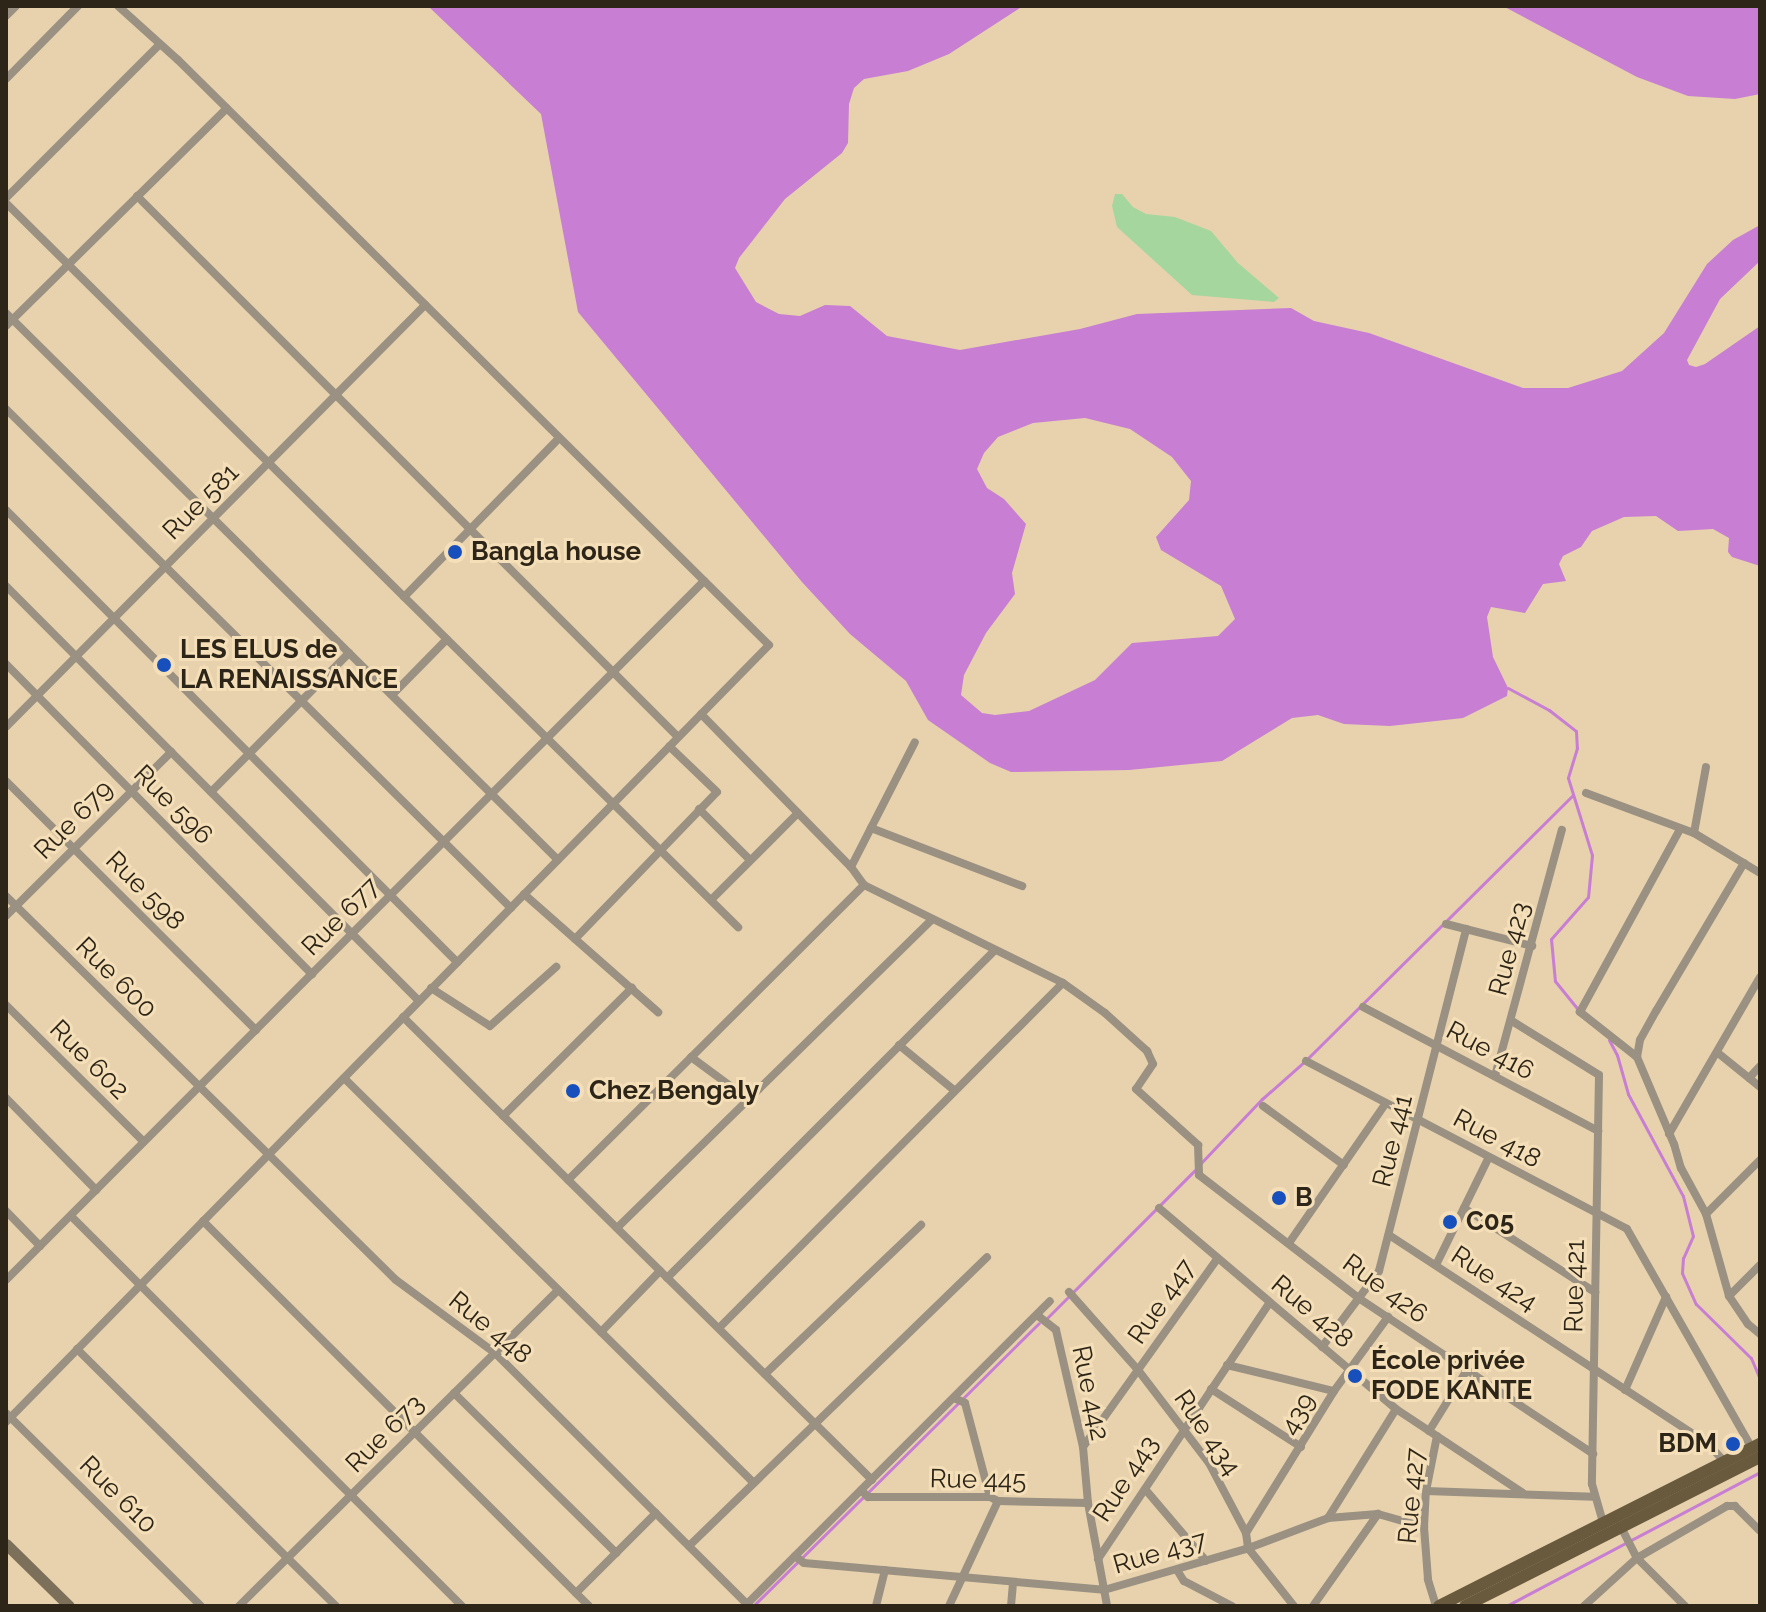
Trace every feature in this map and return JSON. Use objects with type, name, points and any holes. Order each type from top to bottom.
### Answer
[{"type":"main road","points":[[1438,1606],[1603,1522],[1757,1450]]},
{"type":"main road","points":[[1465,1606],[1621,1527],[1727,1465]]},
{"type":"street","points":[[6,16],[16,6]]},
{"type":"street","points":[[6,79],[78,6]]},
{"type":"street","points":[[8,1417],[769,645],[227,108],[118,6]]},
{"type":"street","points":[[159,45],[6,200],[68,265],[738,927]]},
{"type":"street","points":[[227,108],[8,320],[558,860]]},
{"type":"street","points":[[137,196],[678,737]]},
{"type":"street","name":"Rue 581","points":[[6,727],[425,305]]},
{"type":"street","points":[[6,409],[511,908]]},
{"type":"street","points":[[404,597],[559,438]]},
{"type":"street","points":[[6,510],[457,962]]},
{"type":"street","name":"Rue 677","points":[[6,1280],[704,581]]},
{"type":"street","points":[[6,586],[419,1001]]},
{"type":"street","points":[[392,695],[447,639]]},
{"type":"street","points":[[211,792],[349,653]]},
{"type":"street","name":"Rue 596","points":[[6,664],[312,974]]},
{"type":"street","points":[[701,714],[851,867],[864,885],[1063,983],[719,1328]]},
{"type":"street","points":[[851,867],[915,742]]},
{"type":"street","points":[[575,939],[717,792],[669,746]]},
{"type":"street","name":"Rue 679","points":[[6,916],[171,752]]},
{"type":"street","points":[[1694,833],[1706,767]]},
{"type":"street","name":"Rue 598","points":[[6,781],[256,1030]]},
{"type":"street","points":[[1586,793],[1694,833],[1760,873]]},
{"type":"street","points":[[699,809],[750,860]]},
{"type":"street","points":[[711,900],[798,813]]},
{"type":"street","points":[[871,828],[1022,886]]},
{"type":"street","points":[[1680,829],[1580,1012],[1637,1057],[1681,1168],[1706,1214],[1729,1296],[1748,1324],[1760,1334]]},
{"type":"street","name":"Rue 423","points":[[1495,1076],[1562,830]]},
{"type":"street","points":[[1637,1057],[1640,1040],[1744,863]]},
{"type":"street","points":[[568,1180],[864,885]]},
{"type":"street","points":[[524,894],[658,1012]]},
{"type":"street","name":"Rue 600","points":[[6,896],[199,1087]]},
{"type":"street","points":[[617,1228],[932,920]]},
{"type":"street","points":[[1446,924],[1532,946]]},
{"type":"street","name":"Rue 441","points":[[1322,1347],[1379,1271],[1466,929]]},
{"type":"street","points":[[601,1332],[994,951]]},
{"type":"street","points":[[431,988],[490,1026],[556,967]]},
{"type":"street","points":[[1669,1134],[1760,977]]},
{"type":"street","name":"Rue 426","points":[[1063,983],[1105,1013],[1154,1059],[1136,1089],[1198,1145],[1198,1174],[1360,1299],[1593,1454]]},
{"type":"street","points":[[503,1116],[632,988]]},
{"type":"street","name":"Rue 602","points":[[6,1005],[144,1142]]},
{"type":"street","name":"Rue 416","points":[[1363,1007],[1598,1131]]},
{"type":"street","points":[[403,1017],[872,1480]]},
{"type":"street","name":"Rue 421","points":[[1512,1021],[1599,1075],[1593,1454],[1594,1497],[1603,1522]]},
{"type":"street","points":[[899,1045],[955,1091]]},
{"type":"street","points":[[1718,1053],[1760,1087]]},
{"type":"street","points":[[691,1057],[748,1099]]},
{"type":"street","name":"Rue 418","points":[[1306,1061],[1627,1229],[1666,1297]]},
{"type":"street","points":[[1749,1078],[1760,1066]]},
{"type":"street","points":[[344,1078],[754,1483]]},
{"type":"street","name":"Rue 448","points":[[199,1087],[396,1280],[495,1353],[747,1605]]},
{"type":"street","points":[[6,1098],[96,1190]]},
{"type":"street","points":[[1289,1243],[1386,1103]]},
{"type":"street","points":[[1263,1106],[1344,1165]]},
{"type":"street","points":[[1436,1265],[1489,1157]]},
{"type":"street","points":[[1706,1214],[1760,1160]]},
{"type":"street","name":"Rue 428","points":[[1159,1208],[1396,1409],[1523,1493]]},
{"type":"street","points":[[1464,1208],[1595,1292]]},
{"type":"street","points":[[6,1211],[40,1246]]},
{"type":"street","points":[[71,1216],[462,1606]]},
{"type":"street","points":[[203,1221],[589,1606]]},
{"type":"street","points":[[765,1374],[921,1225]]},
{"type":"street","name":"Rue 424","points":[[1389,1235],[1708,1444],[1727,1465]]},
{"type":"street","points":[[689,1546],[987,1257]]},
{"type":"street","name":"Rue 447","points":[[1083,1447],[1218,1258]]},
{"type":"street","points":[[1729,1296],[1760,1265]]},
{"type":"street","name":"Rue 673","points":[[239,1606],[558,1290]]},
{"type":"street","name":"Rue 434","points":[[1069,1292],[1138,1370],[1209,1463],[1246,1533],[1248,1548]]},
{"type":"street","points":[[1625,1390],[1666,1297]]},
{"type":"street","points":[[1666,1297],[1757,1450]]},
{"type":"street","points":[[747,1605],[799,1559],[864,1493],[872,1480],[1050,1301]]},
{"type":"street","name":"Rue 443","points":[[1098,1559],[1270,1302]]},
{"type":"street","name":"Rue 442","points":[[1037,1315],[1056,1330],[1083,1447],[1088,1503],[1107,1606]]},
{"type":"street","name":"439","points":[[1246,1533],[1334,1391],[1388,1317]]},
{"type":"street","points":[[77,1349],[336,1606]]},
{"type":"street","points":[[1227,1365],[1334,1391]]},
{"type":"street","name":"Rue 427","points":[[1438,1606],[1428,1579],[1424,1527],[1433,1434],[1467,1370]]},
{"type":"street","points":[[1211,1389],[1301,1447]]},
{"type":"street","points":[[454,1393],[616,1553]]},
{"type":"street","points":[[949,1606],[994,1499],[965,1403],[954,1398]]},
{"type":"street","points":[[1328,1518],[1396,1409]]},
{"type":"street","name":"Rue 610","points":[[8,1417],[201,1606]]},
{"type":"street","points":[[1145,1489],[1206,1561]]},
{"type":"street","points":[[1426,1491],[1594,1497]]},
{"type":"street","name":"Rue 445","points":[[864,1493],[1088,1503]]},
{"type":"street","points":[[1584,1606],[1637,1558],[1732,1504],[1760,1531]]},
{"type":"street","points":[[576,1593],[656,1513]]},
{"type":"street","points":[[1313,1606],[1378,1514]]},
{"type":"street","name":"Rue 437","points":[[799,1559],[1104,1590],[1248,1548],[1328,1518],[1378,1514],[1424,1527]]},
{"type":"street","points":[[1621,1527],[1637,1558],[1685,1606]]},
{"type":"street","points":[[6,1544],[69,1606]]},
{"type":"street","points":[[1248,1548],[1294,1606]]},
{"type":"street","points":[[876,1606],[885,1570]]},
{"type":"street","points":[[1177,1570],[1184,1581],[1232,1606]]},
{"type":"street","points":[[1011,1606],[1013,1582]]},
{"type":"green space","points":[[1115,194],[1122,194],[1133,207],[1146,214],[1175,217],[1211,231],[1238,263],[1279,298],[1274,302],[1192,295],[1117,227],[1112,206]]},
{"type":"shaded area","points":[[428,6],[1023,6],[949,54],[908,71],[864,79],[854,88],[849,104],[848,143],[842,153],[785,199],[739,258],[735,268],[756,302],[779,314],[800,316],[825,305],[850,306],[887,336],[960,350],[1080,329],[1137,314],[1291,308],[1314,321],[1369,333],[1523,388],[1568,388],[1622,371],[1664,333],[1707,264],[1733,240],[1760,225],[1760,261],[1720,299],[1687,360],[1689,365],[1696,367],[1705,364],[1760,326],[1760,566],[1732,557],[1728,552],[1729,538],[1713,529],[1678,531],[1656,516],[1624,517],[1592,531],[1581,547],[1563,556],[1559,564],[1566,581],[1543,584],[1525,613],[1491,607],[1487,617],[1493,657],[1508,688],[1507,696],[1463,718],[1390,726],[1344,724],[1318,715],[1292,718],[1222,761],[1129,770],[1011,772],[990,763],[928,720],[906,681],[850,634],[802,582],[578,312],[541,114]],"holes":[[[1085,418],[1130,429],[1172,457],[1191,481],[1189,500],[1156,537],[1161,550],[1221,586],[1235,619],[1218,636],[1132,643],[1095,680],[1029,711],[995,715],[982,713],[961,695],[964,675],[986,633],[1015,594],[1012,573],[1026,524],[1004,499],[987,488],[977,469],[984,453],[998,437],[1033,423]]]},
{"type":"shaded area","points":[[1503,6],[1760,6],[1760,94],[1735,99],[1688,96],[1637,77]]},
{"type":"waterway","points":[[1508,688],[1549,710],[1576,731],[1577,748],[1568,778],[1592,855],[1588,897],[1551,939],[1555,981],[1578,1009]]},
{"type":"waterway","points":[[1200,1164],[1262,1099],[1304,1062],[1573,795]]},
{"type":"waterway","points":[[1609,1040],[1617,1055],[1628,1094],[1683,1196],[1693,1236],[1683,1258],[1682,1273],[1696,1304],[1751,1358],[1760,1379]]},
{"type":"waterway","points":[[1048,1317],[1195,1170]]},
{"type":"waterway","points":[[753,1606],[1039,1323]]},
{"type":"waterway","points":[[1506,1606],[1760,1472]]},
{"type":"place","name":"Bangla house","points":[[455,552]]},
{"type":"place","name":"LES ELUS de LA RENAISSANCE","points":[[164,665]]},
{"type":"place","name":"Chez Bengaly","points":[[573,1091]]},
{"type":"place","name":"B","points":[[1279,1198]]},
{"type":"place","name":"C05","points":[[1450,1222]]},
{"type":"place","name":"École privée FODE KANTE","points":[[1355,1376]]},
{"type":"place","name":"BDM","points":[[1733,1444]]}]
